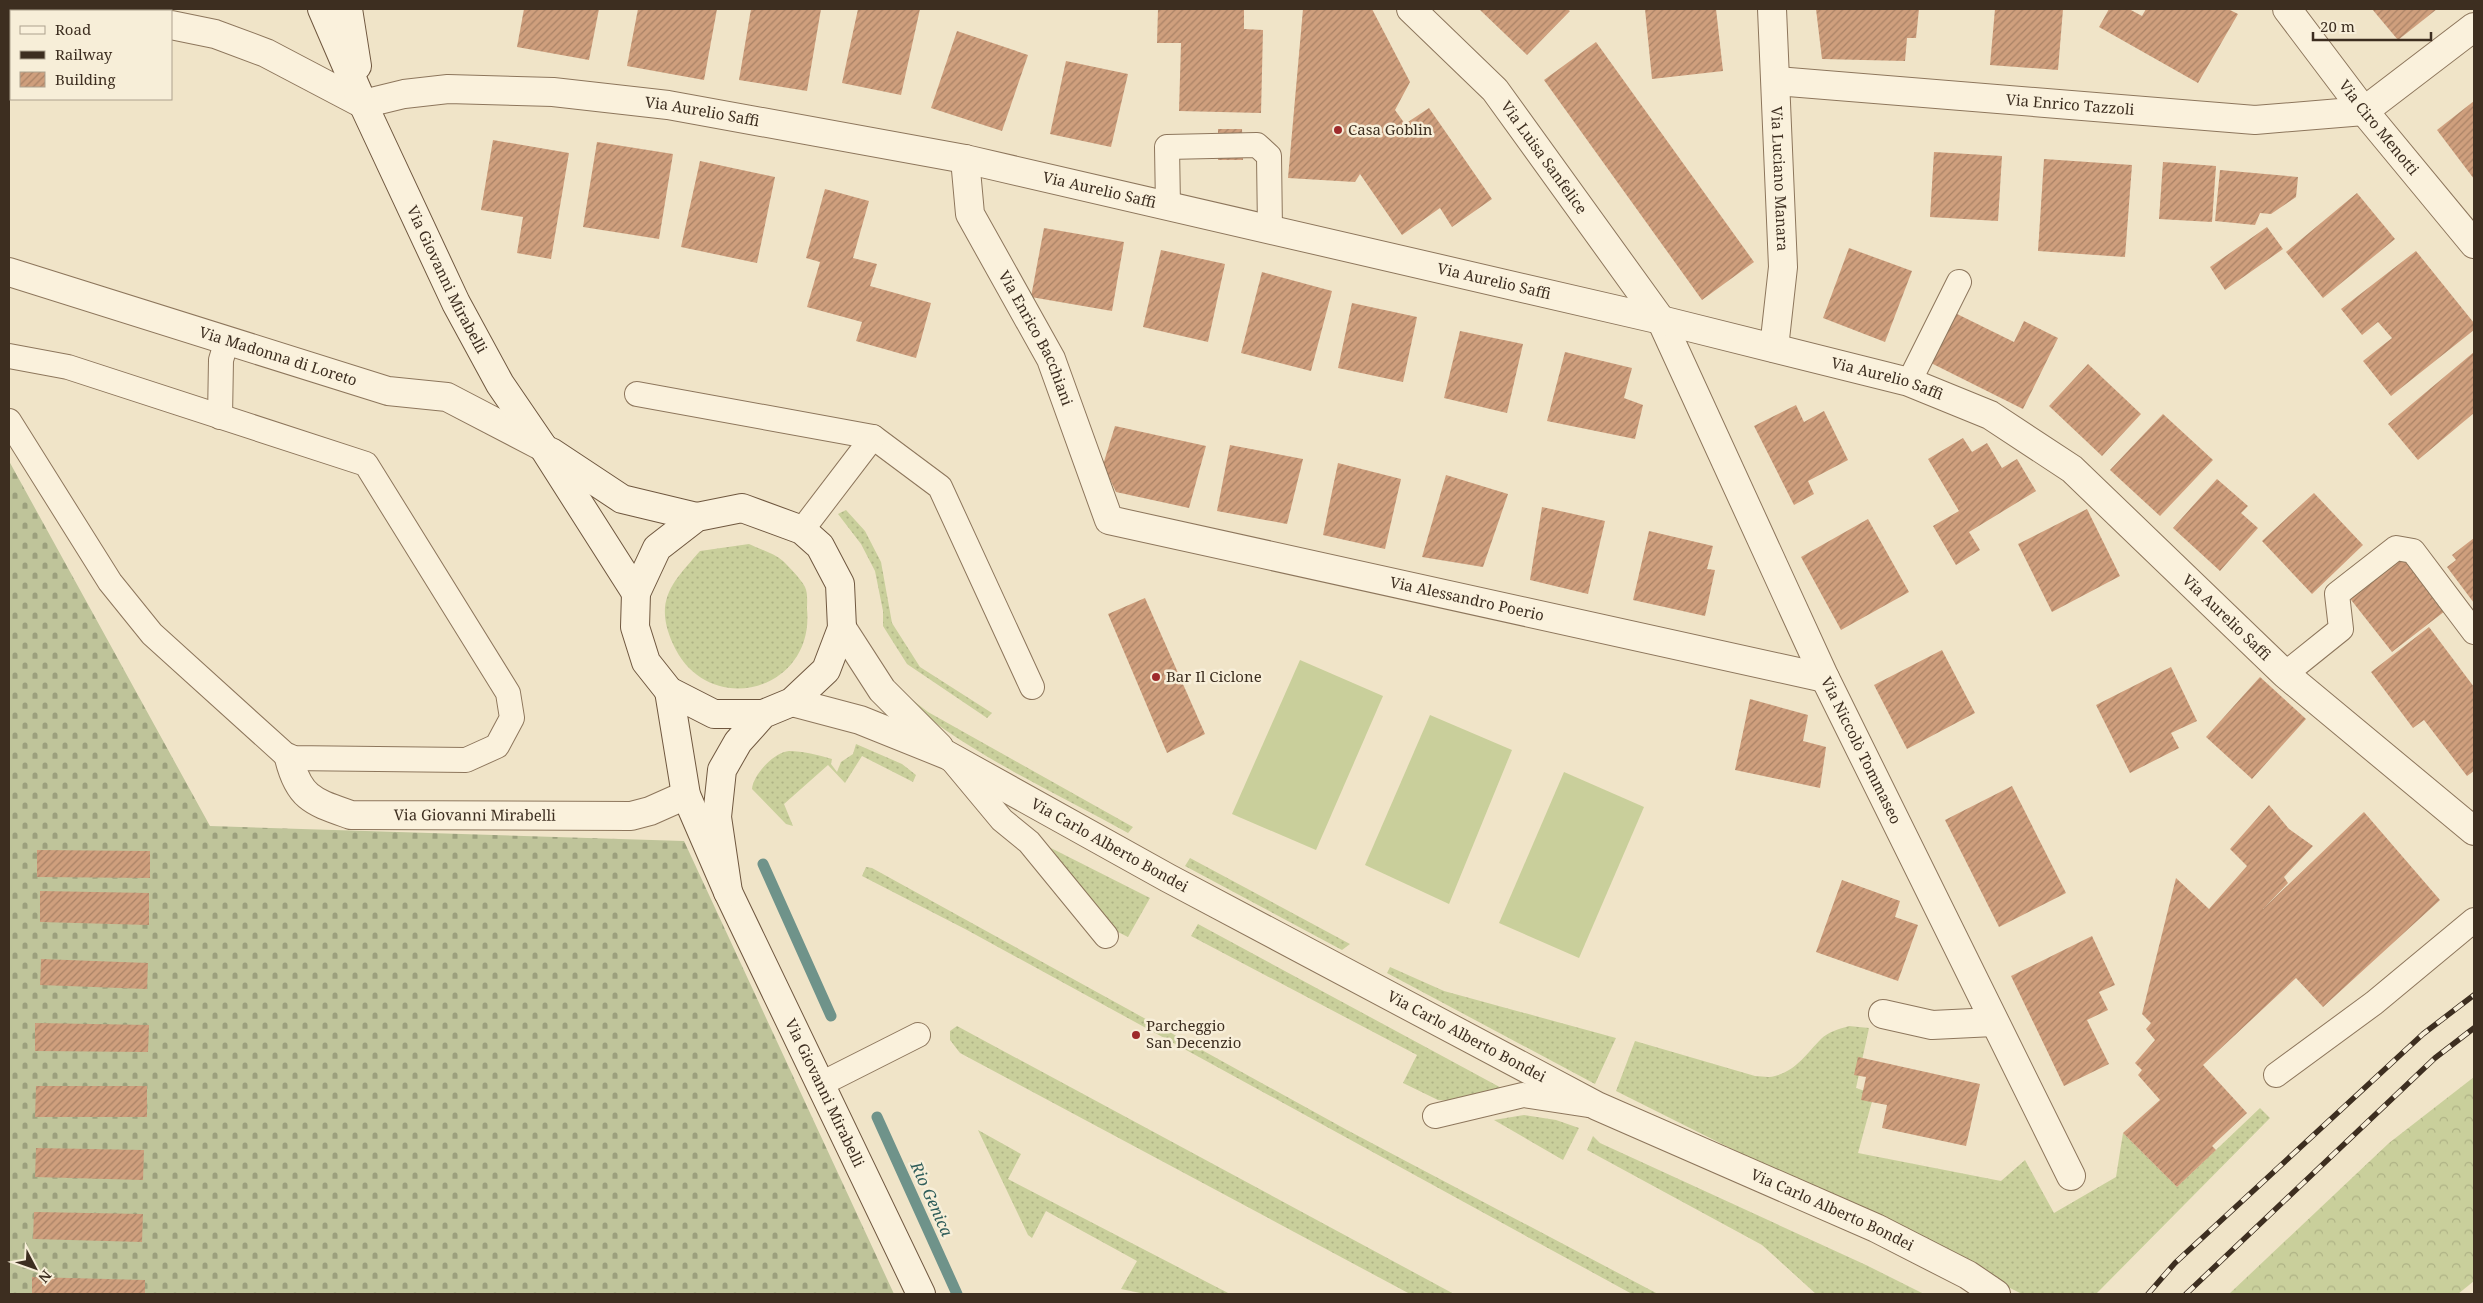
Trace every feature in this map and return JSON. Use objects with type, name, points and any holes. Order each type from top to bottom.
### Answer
[{"type":"street","points":[[322,9],[362,104]]},
{"type":"street","points":[[348,9],[362,104]]},
{"type":"street","name":"Via Luisa Sanfelice","points":[[1411,9],[1495,90],[1661,320]]},
{"type":"street","name":"Via Luciano Manara","points":[[1772,9],[1783,267],[1774,348]]},
{"type":"street","name":"Via Ciro Menotti","points":[[2287,9],[2364,111],[2474,244]]},
{"type":"street","points":[[172,25],[215,34],[266,52],[362,104]]},
{"type":"street","points":[[2364,111],[2474,27]]},
{"type":"street","name":"Via Enrico Tazzoli","points":[[1776,81],[2255,120],[2364,111]]},
{"type":"street","name":"Via Aurelio Saffi","points":[[362,104],[404,94],[448,89],[553,92],[668,105],[966,159],[1661,320],[1909,382],[1990,415],[2072,469],[2285,674],[2474,831]]},
{"type":"street","name":"Via Giovanni Mirabelli","points":[[362,104],[460,311],[500,384],[543,447],[636,593]]},
{"type":"street","name":"Via Enrico Bacchiani","points":[[966,159],[970,214],[1051,359],[1109,520]]},
{"type":"street","name":"Via Madonna di Loreto","points":[[9,272],[388,391],[447,397],[543,447]]},
{"type":"street","name":"Via Niccolò Tommaseo","points":[[1661,320],[1825,678],[2071,1176]]},
{"type":"street","name":"Via Giovanni Mirabelli","points":[[543,447],[622,498],[697,517],[742,508],[802,530],[820,546],[840,584],[842,628],[826,670],[792,702],[763,714],[714,714],[669,691],[646,662],[634,626],[636,593],[656,548],[697,517]]},
{"type":"street","name":"Via Alessandro Poerio","points":[[1109,520],[1825,678]]},
{"type":"street","name":"Via Carlo Alberto Bondei","points":[[842,628],[882,690],[947,755]]},
{"type":"street","name":"Via Giovanni Mirabelli","points":[[669,691],[686,795],[728,892],[921,1294]]},
{"type":"street","name":"Via Carlo Alberto Bondei","points":[[792,702],[860,720],[947,755],[1168,878],[1597,1106],[1876,1228],[1968,1275],[1996,1294]]},
{"type":"street","name":"Via Giovanni Mirabelli","points":[[728,892],[717,817],[722,770],[738,742],[763,714]]},
{"type":"street","name":"Via Giovanni Mirabelli","points":[[289,758],[294,780],[314,802],[351,815],[631,816],[650,812],[686,795]]},
{"type":"street","points":[[1883,1014],[1932,1024],[1994,1022]]},
{"type":"lane","points":[[1168,206],[1167,147],[1257,145],[1269,156],[1270,230]]},
{"type":"lane","points":[[1909,382],[1959,282]]},
{"type":"lane","points":[[220,417],[221,360],[227,340]]},
{"type":"lane","points":[[9,356],[68,368],[366,464],[508,693],[512,718],[497,746],[466,760],[289,758],[152,634],[110,582],[9,421]]},
{"type":"lane","points":[[637,394],[873,437],[940,487],[1032,687]]},
{"type":"lane","points":[[802,530],[873,437]]},
{"type":"lane","points":[[2285,674],[2341,629],[2337,594],[2396,548],[2413,551],[2474,632]]},
{"type":"lane","points":[[947,755],[1002,820],[1029,842],[1106,936]]},
{"type":"lane","points":[[2276,1075],[2374,1002],[2474,920]]},
{"type":"lane","points":[[820,1084],[918,1035]]},
{"type":"lane","points":[[1435,1116],[1524,1095],[1597,1106]]},
{"type":"green space","points":[[9,461],[210,826],[684,841],[894,1294],[9,1294]]},
{"type":"green space","points":[[846,510],[865,531],[881,562],[892,623],[920,667],[992,713],[987,718],[907,664],[883,626],[883,611],[875,571],[861,544],[838,514]]},
{"type":"green space","points":[[749,544],[779,558],[803,584],[806,589],[807,598],[805,637],[794,660],[777,677],[756,686],[732,688],[709,682],[689,668],[673,644],[667,629],[666,603],[674,582],[700,551]]},
{"type":"green space","points":[[1300,660],[1383,696],[1316,850],[1232,814]]},
{"type":"green space","points":[[895,691],[910,698],[928,712],[1133,827],[1128,833],[977,751],[948,732]]},
{"type":"green space","points":[[1430,715],[1512,750],[1449,904],[1365,865]]},
{"type":"green space","points":[[856,744],[902,764],[916,775],[913,782],[862,756],[845,783],[828,765],[784,804],[793,826],[786,824],[752,789],[756,777],[765,765],[783,752],[800,752],[832,759],[831,764],[837,772],[841,762],[853,754]]},
{"type":"green space","points":[[1564,772],[1644,807],[1579,958],[1499,923]]},
{"type":"green space","points":[[1039,842],[1150,898],[1128,937],[1104,925]]},
{"type":"green space","points":[[1190,858],[1350,944],[1342,950],[1185,866]]},
{"type":"green space","points":[[866,867],[872,868],[1347,1130],[1658,1294],[1632,1294],[967,930],[862,876]]},
{"type":"green space","points":[[1198,924],[1507,1091],[1462,1102],[1438,1100],[1403,1083],[1417,1055],[1191,936]]},
{"type":"green space","points":[[1390,967],[1444,991],[1616,1038],[1595,1084],[1387,973]]},
{"type":"green space","points":[[957,1026],[1454,1294],[1410,1294],[960,1053],[950,1040],[950,1031]]},
{"type":"green space","points":[[1849,1026],[1869,1028],[1856,1088],[1874,1094],[1858,1153],[2001,1181],[2025,1160],[2054,1213],[2116,1177],[2123,1133],[2177,1187],[2260,1108],[2270,1118],[2096,1294],[2022,1294],[1616,1091],[1635,1041],[1755,1076],[1770,1077],[1783,1073],[1795,1066],[1827,1034]]},
{"type":"green space","points":[[2474,1077],[2474,1281],[2458,1294],[2229,1294],[2389,1143]]},
{"type":"green space","points":[[1524,1115],[1556,1120],[1579,1128],[1563,1160],[1494,1120]]},
{"type":"green space","points":[[978,1130],[1021,1154],[1008,1179],[1230,1294],[1145,1294],[1121,1289],[1137,1261],[1046,1211],[1032,1238],[1028,1235]]},
{"type":"green space","points":[[1593,1136],[1600,1143],[1866,1265],[1924,1294],[1816,1294],[1762,1245],[1587,1150]]},
{"type":"building","points":[[524,9],[599,9],[589,60],[517,47]]},
{"type":"building","points":[[638,9],[717,9],[704,80],[627,66]]},
{"type":"building","points":[[751,9],[821,9],[807,91],[739,80]]},
{"type":"building","points":[[858,9],[920,9],[901,95],[842,83]]},
{"type":"building","points":[[1158,9],[1244,9],[1244,29],[1263,30],[1261,113],[1179,111],[1181,43],[1157,43]]},
{"type":"building","name":"Casa Goblin","points":[[1303,9],[1372,9],[1410,82],[1395,110],[1405,124],[1429,108],[1492,199],[1452,227],[1440,208],[1402,235],[1360,174],[1355,182],[1288,178]]},
{"type":"building","points":[[1479,9],[1567,9],[1570,11],[1527,55]]},
{"type":"building","points":[[1645,9],[1716,9],[1723,71],[1652,79]]},
{"type":"building","points":[[1816,9],[1919,9],[1916,38],[1907,38],[1905,61],[1822,59]]},
{"type":"building","points":[[1995,9],[2063,9],[2058,70],[1990,65]]},
{"type":"building","points":[[2109,9],[2129,9],[2142,16],[2146,9],[2228,9],[2238,14],[2198,83],[2099,27]]},
{"type":"building","points":[[2372,9],[2437,9],[2398,40]]},
{"type":"building","points":[[957,31],[1028,55],[1002,131],[931,108]]},
{"type":"building","points":[[1596,42],[1754,262],[1702,300],[1544,80]]},
{"type":"building","points":[[1066,61],[1128,74],[1111,147],[1050,134]]},
{"type":"building","points":[[2474,101],[2474,179],[2437,130]]},
{"type":"building","points":[[1218,129],[1242,129],[1243,160],[1218,160]]},
{"type":"building","points":[[493,140],[569,153],[551,259],[517,253],[523,217],[481,210]]},
{"type":"building","points":[[597,142],[673,154],[659,239],[583,227]]},
{"type":"building","points":[[1934,152],[2002,156],[1998,221],[1930,217]]},
{"type":"building","points":[[2044,159],[2132,165],[2125,257],[2038,251]]},
{"type":"building","points":[[700,161],[775,177],[757,263],[681,247]]},
{"type":"building","points":[[2163,162],[2216,166],[2212,222],[2159,219]]},
{"type":"building","points":[[2220,170],[2298,177],[2296,197],[2271,214],[2260,213],[2255,225],[2215,221]]},
{"type":"building","points":[[825,189],[869,201],[853,258],[877,264],[870,286],[931,303],[916,358],[856,341],[862,322],[807,307],[820,262],[806,258]]},
{"type":"building","points":[[2357,193],[2395,239],[2323,298],[2286,252]]},
{"type":"building","points":[[2267,227],[2283,249],[2225,290],[2210,267]]},
{"type":"building","points":[[1044,228],[1124,242],[1112,311],[1031,297]]},
{"type":"building","points":[[1849,248],[1912,271],[1885,342],[1823,318]]},
{"type":"building","points":[[1161,250],[1225,264],[1208,342],[1143,327]]},
{"type":"building","points":[[2416,251],[2474,323],[2474,330],[2391,396],[2363,361],[2392,338],[2378,322],[2362,335],[2341,309]]},
{"type":"building","points":[[1262,272],[1332,291],[1311,371],[1241,353]]},
{"type":"building","points":[[1352,303],[1417,317],[1403,382],[1338,368]]},
{"type":"building","points":[[1953,312],[2014,342],[2024,321],[2058,338],[2023,409],[1929,362]]},
{"type":"building","points":[[1460,331],[1523,344],[1507,413],[1444,398]]},
{"type":"building","points":[[1565,352],[1632,368],[1624,398],[1643,405],[1635,439],[1547,421]]},
{"type":"building","points":[[2474,352],[2474,413],[2418,460],[2388,424]]},
{"type":"building","points":[[2088,364],[2141,414],[2102,456],[2049,406]]},
{"type":"building","points":[[1796,405],[1804,422],[1824,411],[1848,460],[1808,481],[1814,494],[1794,505],[1754,426]]},
{"type":"building","points":[[2163,414],[2213,460],[2160,516],[2110,470]]},
{"type":"building","points":[[1115,426],[1206,446],[1189,508],[1116,492],[1103,465]]},
{"type":"building","points":[[1963,438],[1972,452],[1987,443],[2002,468],[2017,459],[2036,491],[1969,532],[1980,550],[1956,565],[1933,526],[1959,511],[1928,459]]},
{"type":"building","points":[[1230,445],[1303,459],[1287,524],[1217,511]]},
{"type":"building","points":[[1338,463],[1401,479],[1385,549],[1323,535]]},
{"type":"building","points":[[1446,475],[1508,494],[1483,567],[1422,557]]},
{"type":"building","points":[[2217,479],[2248,506],[2241,513],[2258,528],[2220,571],[2173,528]]},
{"type":"building","points":[[2314,493],[2363,545],[2312,594],[2262,541]]},
{"type":"building","points":[[1542,507],[1605,521],[1588,594],[1530,580]]},
{"type":"building","points":[[2087,509],[2120,576],[2052,612],[2018,544]]},
{"type":"building","points":[[1868,519],[1909,592],[1841,630],[1801,557]]},
{"type":"building","points":[[1649,531],[1713,546],[1707,569],[1715,570],[1705,616],[1633,600]]},
{"type":"building","points":[[2474,538],[2474,603],[2447,567],[2456,560],[2452,555]]},
{"type":"building","points":[[2402,555],[2445,611],[2392,652],[2348,596]]},
{"type":"building","points":[[1145,598],[1205,734],[1167,753],[1108,614]]},
{"type":"building","points":[[2429,627],[2474,687],[2474,771],[2467,776],[2424,720],[2413,728],[2371,672]]},
{"type":"building","points":[[1942,650],[1975,713],[1907,749],[1874,685]]},
{"type":"building","points":[[2171,667],[2197,721],[2171,733],[2179,748],[2130,773],[2096,705]]},
{"type":"building","points":[[2260,677],[2306,719],[2252,779],[2206,737]]},
{"type":"building","points":[[1750,699],[1808,715],[1803,741],[1826,747],[1820,788],[1735,770]]},
{"type":"building","points":[[2012,786],[2066,893],[1999,927],[1945,820]]},
{"type":"building","points":[[2269,805],[2289,829],[2313,846],[2284,877],[2288,883],[2263,909],[2364,812],[2440,900],[2323,1007],[2296,978],[2203,1065],[2247,1113],[2212,1146],[2216,1150],[2177,1187],[2123,1133],[2160,1100],[2138,1075],[2142,1070],[2135,1063],[2155,1040],[2146,1029],[2151,1023],[2142,1014],[2176,878],[2209,909],[2247,866],[2230,849]]},
{"type":"building","points":[[37,850],[150,851],[150,878],[37,877]]},
{"type":"building","points":[[1842,880],[1900,901],[1895,917],[1918,925],[1898,981],[1816,952]]},
{"type":"building","points":[[40,891],[149,893],[149,925],[40,922]]},
{"type":"building","points":[[2092,936],[2115,985],[2099,992],[2108,1010],[2087,1020],[2109,1064],[2064,1086],[2011,976]]},
{"type":"building","points":[[41,959],[148,963],[147,989],[40,985]]},
{"type":"building","points":[[35,1023],[149,1025],[148,1052],[35,1051]]},
{"type":"building","points":[[1858,1057],[1980,1084],[1966,1146],[1882,1128],[1887,1105],[1861,1100],[1866,1077],[1854,1075]]},
{"type":"building","points":[[36,1086],[147,1086],[147,1117],[35,1117]]},
{"type":"building","points":[[36,1148],[144,1150],[143,1180],[35,1177]]},
{"type":"building","points":[[34,1212],[143,1214],[142,1242],[33,1239]]},
{"type":"building","points":[[32,1277],[145,1280],[145,1294],[32,1294]]},
{"type":"waterway","name":"Rio Genica","points":[[763,864],[831,1016]]},
{"type":"waterway","name":"Rio Genica","points":[[877,1117],[957,1294]]},
{"type":"railway","points":[[2148,1294],[2175,1263],[2423,1034],[2474,995]]},
{"type":"railway","points":[[2186,1294],[2435,1058],[2474,1028]]},
{"type":"place","name":"Casa Goblin","points":[[1338,130]]},
{"type":"place","name":"Bar Il Ciclone","points":[[1156,677]]},
{"type":"place","name":"Parcheggio San Decenzio","points":[[1136,1035]]}]
